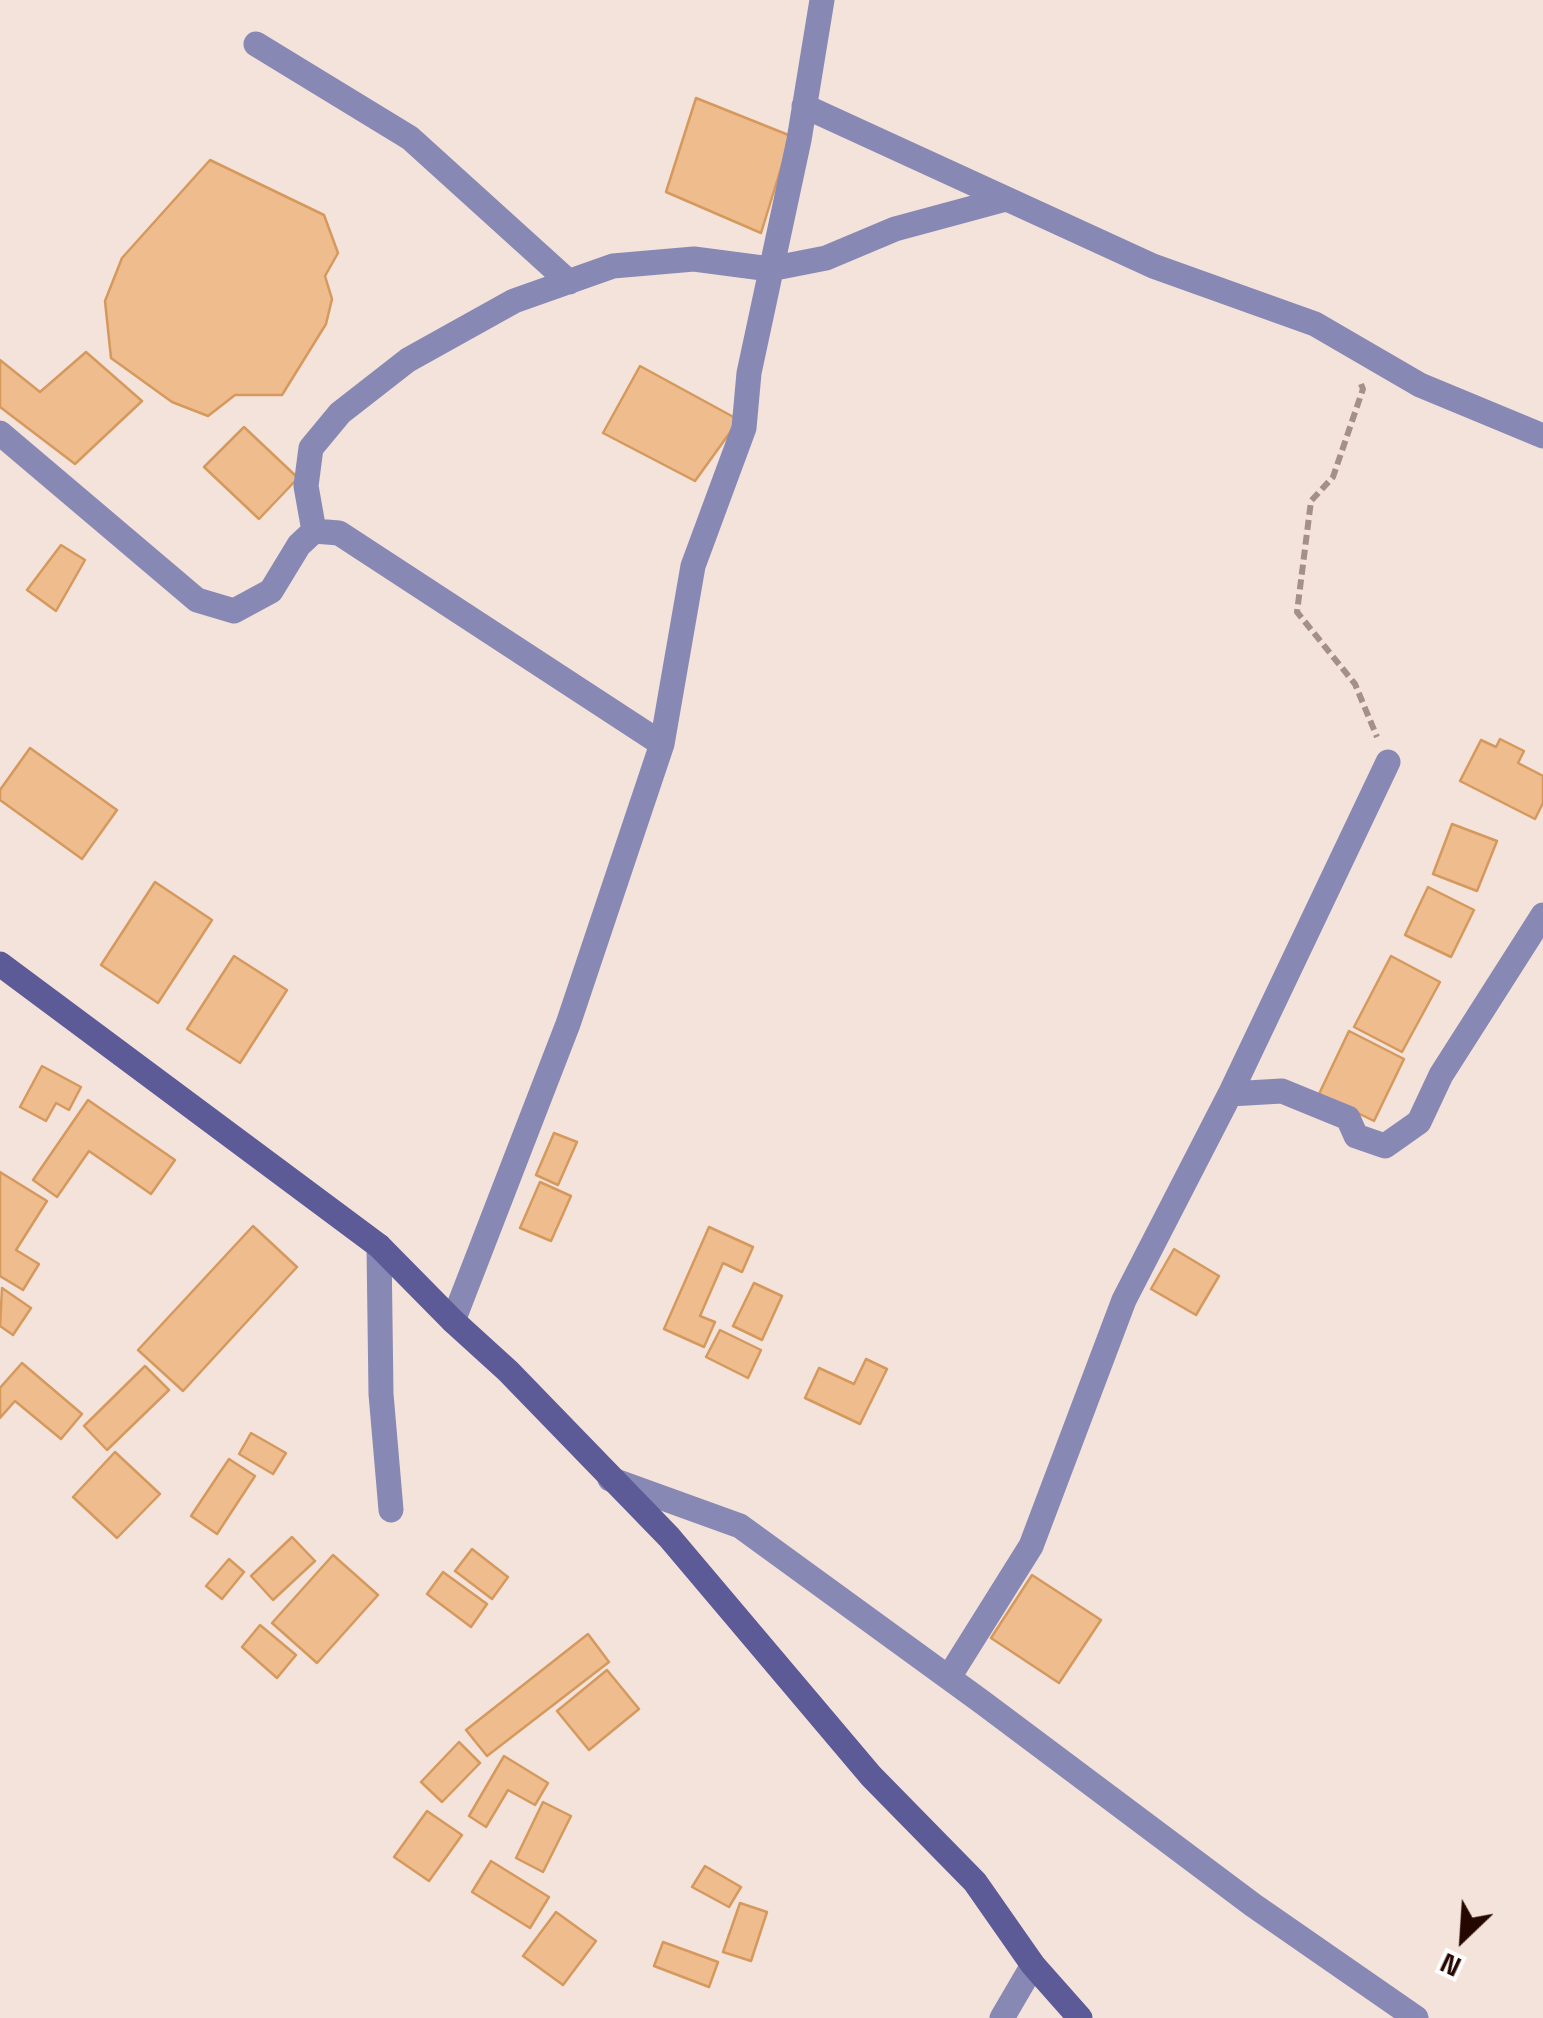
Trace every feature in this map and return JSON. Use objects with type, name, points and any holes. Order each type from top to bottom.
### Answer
[{"type":"street","points":[[453,1321],[568,1024],[662,744],[693,566],[744,428],[749,373],[822,0]]},
{"type":"street","points":[[256,44],[410,138],[569,282]]},
{"type":"street","points":[[804,106],[1154,266],[1315,324],[1420,385],[1543,436]]},
{"type":"street","points":[[314,531],[306,486],[311,448],[340,413],[408,360],[514,301],[613,266],[694,259],[770,269],[826,258],[895,229],[1006,199]]},
{"type":"street","points":[[0,433],[197,600],[234,612],[270,591],[299,544],[314,531],[339,533],[662,744]]},
{"type":"street","points":[[948,1677],[1031,1546],[1124,1300],[1230,1094],[1388,762]]},
{"type":"street","points":[[1230,1094],[1282,1091],[1348,1118],[1356,1136],[1385,1146],[1419,1122],[1441,1075],[1543,915]]},
{"type":"street","points":[[0,964],[379,1246],[508,1370],[669,1537],[871,1776],[975,1882],[1033,1965],[1080,2018]]},
{"type":"street","points":[[379,1246],[381,1394],[392,1510]]},
{"type":"street","points":[[610,1479],[740,1526],[1253,1905],[1416,2018]]},
{"type":"street","points":[[1002,2018],[1033,1965]]},
{"type":"path","points":[[1350,344],[1362,389],[1333,477],[1311,501],[1297,612],[1354,684],[1388,762]]},
{"type":"building","points":[[696,98],[791,136],[761,233],[666,192]]},
{"type":"building","points":[[210,160],[324,215],[338,253],[325,276],[332,299],[326,324],[282,395],[235,395],[208,416],[172,402],[111,358],[105,301],[122,258]]},
{"type":"building","points":[[86,352],[142,401],[75,464],[0,407],[0,360],[40,392]]},
{"type":"building","points":[[640,366],[739,420],[695,481],[603,433]]},
{"type":"building","points":[[244,427],[298,478],[259,519],[204,467]]},
{"type":"building","points":[[61,545],[85,560],[56,611],[27,590]]},
{"type":"building","points":[[1500,739],[1524,751],[1518,763],[1543,776],[1543,803],[1535,819],[1460,781],[1481,740],[1496,747]]},
{"type":"building","points":[[30,748],[117,810],[82,859],[0,800],[0,790]]},
{"type":"building","points":[[1452,824],[1497,841],[1477,891],[1433,874]]},
{"type":"building","points":[[155,882],[212,920],[158,1003],[101,965]]},
{"type":"building","points":[[1428,887],[1474,910],[1451,957],[1405,935]]},
{"type":"building","points":[[234,956],[287,990],[240,1063],[187,1029]]},
{"type":"building","points":[[1391,956],[1440,982],[1402,1052],[1354,1027]]},
{"type":"building","points":[[1349,1031],[1404,1059],[1374,1121],[1319,1094]]},
{"type":"building","points":[[42,1066],[81,1087],[69,1110],[56,1103],[46,1121],[20,1107]]},
{"type":"building","points":[[88,1100],[175,1160],[151,1194],[89,1151],[57,1197],[33,1180]]},
{"type":"building","points":[[554,1133],[577,1142],[558,1185],[536,1175]]},
{"type":"building","points":[[0,1172],[47,1201],[16,1250],[39,1264],[23,1290],[0,1276]]},
{"type":"building","points":[[540,1182],[571,1196],[551,1241],[520,1228]]},
{"type":"building","points":[[253,1226],[297,1267],[183,1391],[138,1350]]},
{"type":"building","points":[[709,1227],[753,1247],[742,1272],[723,1263],[700,1316],[715,1322],[704,1347],[664,1329]]},
{"type":"building","points":[[1174,1249],[1219,1276],[1196,1315],[1151,1289]]},
{"type":"building","points":[[754,1283],[782,1296],[762,1340],[733,1326]]},
{"type":"building","points":[[2,1288],[31,1308],[13,1335],[0,1326]]},
{"type":"building","points":[[720,1330],[761,1350],[748,1378],[706,1357]]},
{"type":"building","points":[[866,1359],[887,1369],[860,1424],[805,1398],[819,1368],[854,1384]]},
{"type":"building","points":[[22,1363],[82,1414],[61,1439],[15,1401],[0,1418],[0,1388]]},
{"type":"building","points":[[145,1366],[169,1390],[107,1450],[84,1426]]},
{"type":"building","points":[[251,1433],[286,1453],[273,1474],[239,1454]]},
{"type":"building","points":[[115,1452],[160,1494],[117,1538],[73,1497]]},
{"type":"building","points":[[229,1459],[255,1476],[217,1534],[191,1516]]},
{"type":"building","points":[[292,1537],[315,1561],[273,1600],[251,1576]]},
{"type":"building","points":[[472,1549],[508,1577],[492,1599],[455,1571]]},
{"type":"building","points":[[333,1555],[378,1595],[317,1663],[272,1623]]},
{"type":"building","points":[[229,1559],[244,1572],[222,1599],[206,1586]]},
{"type":"building","points":[[443,1572],[487,1604],[471,1627],[427,1594]]},
{"type":"building","points":[[1032,1575],[1101,1620],[1059,1683],[991,1638]]},
{"type":"building","points":[[260,1625],[296,1655],[277,1678],[242,1647]]},
{"type":"building","points":[[588,1634],[609,1662],[487,1756],[466,1730]]},
{"type":"building","points":[[607,1670],[639,1709],[589,1750],[557,1711]]},
{"type":"building","points":[[459,1742],[480,1763],[442,1802],[421,1782]]},
{"type":"building","points":[[504,1756],[548,1783],[535,1805],[508,1790],[486,1827],[469,1816]]},
{"type":"building","points":[[543,1802],[571,1816],[543,1872],[516,1858]]},
{"type":"building","points":[[427,1811],[462,1835],[429,1881],[394,1857]]},
{"type":"building","points":[[491,1861],[549,1897],[530,1928],[472,1892]]},
{"type":"building","points":[[705,1866],[741,1887],[729,1907],[692,1887]]},
{"type":"building","points":[[740,1903],[767,1912],[751,1961],[723,1952]]},
{"type":"building","points":[[556,1912],[596,1941],[563,1985],[523,1956]]},
{"type":"building","points":[[663,1942],[718,1962],[709,1987],[654,1966]]}]
